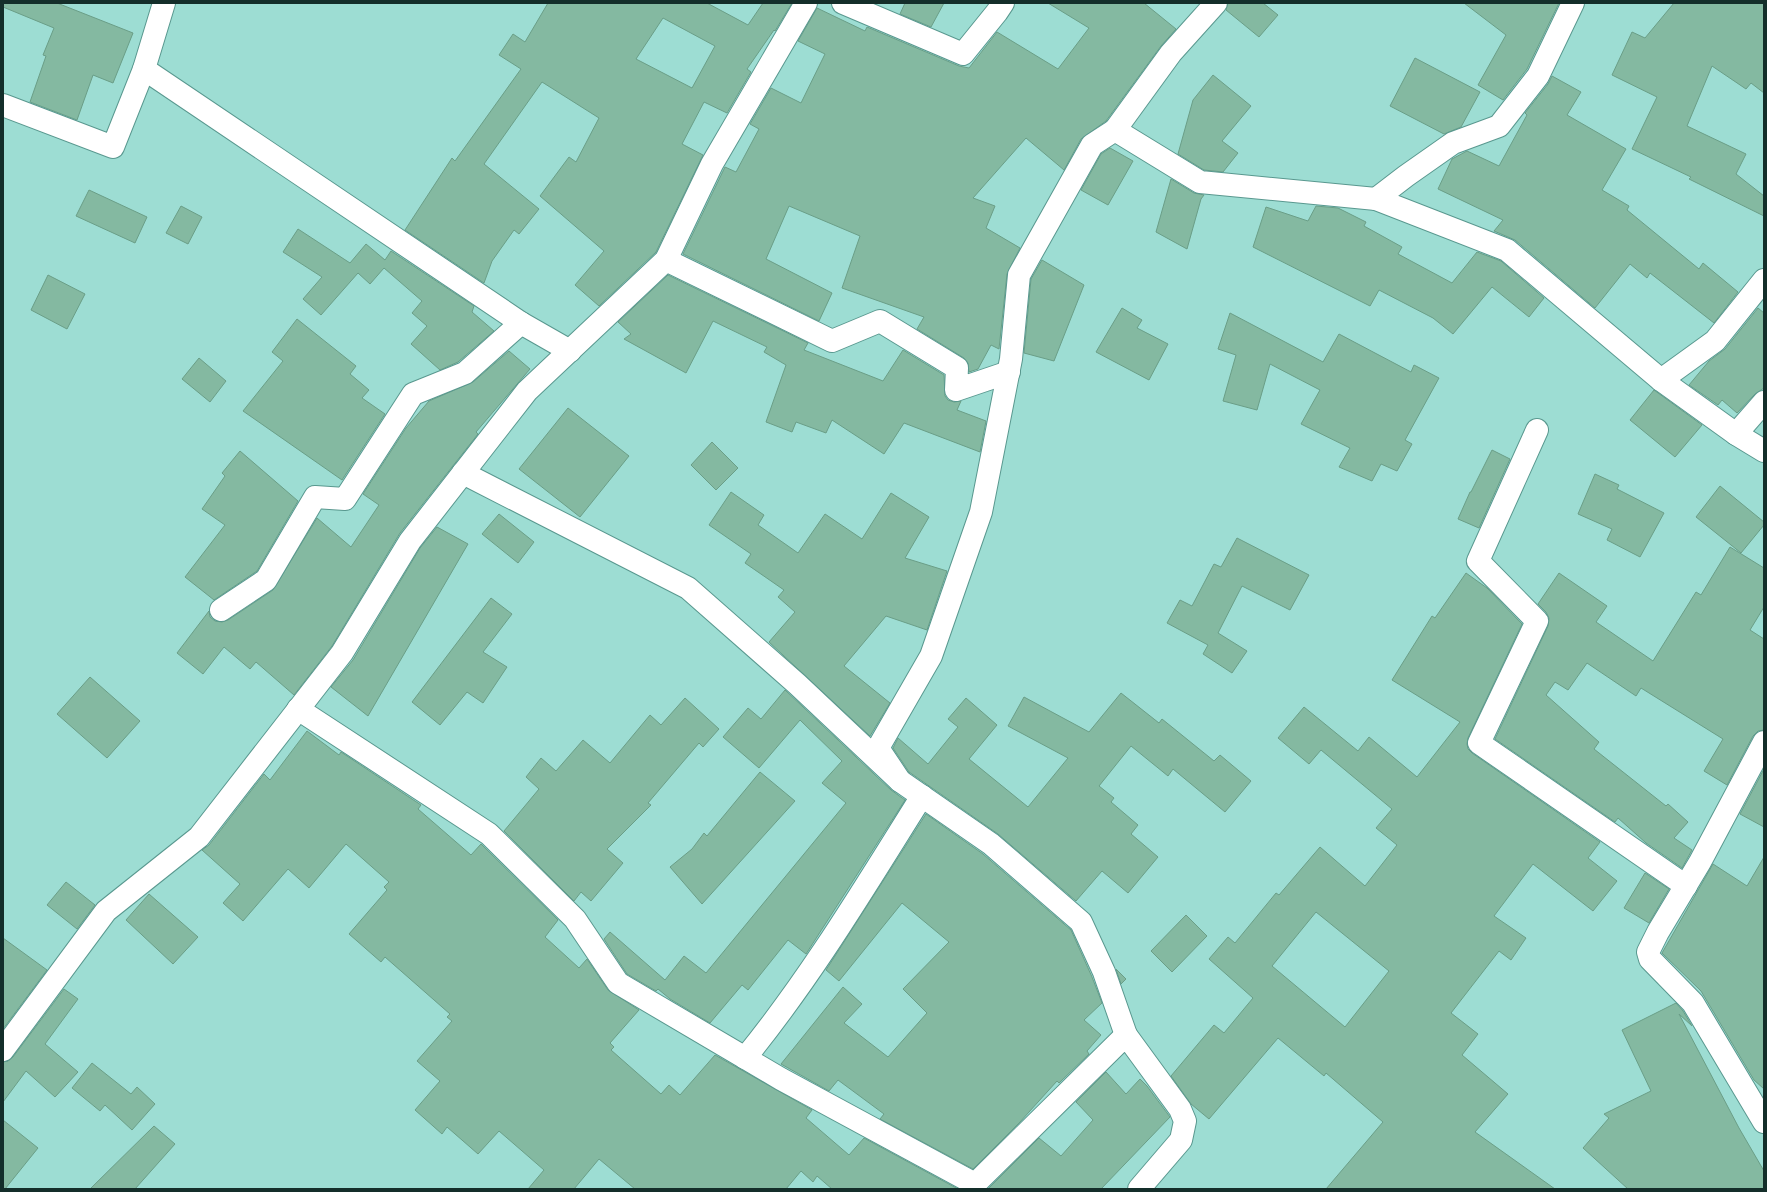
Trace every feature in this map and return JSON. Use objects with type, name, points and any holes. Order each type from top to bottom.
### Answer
[{"type":"street","points":[[3,105],[113,147],[144,69],[164,3]]},
{"type":"street","points":[[3,1050],[106,911],[200,837],[342,653],[410,541],[527,391],[666,260],[712,164],[806,3]]},
{"type":"street","points":[[843,3],[963,54],[1003,3]]},
{"type":"street","points":[[900,781],[878,748],[931,656],[979,519],[1009,372],[1019,275],[1092,145],[1115,130],[1171,53],[1216,3]]},
{"type":"street","points":[[1376,200],[1406,176],[1453,143],[1500,126],[1538,76],[1573,3]]},
{"type":"street","points":[[144,69],[521,323],[570,351]]},
{"type":"street","points":[[1115,130],[1200,182],[1376,200],[1507,250],[1661,380],[1736,434],[1764,451]]},
{"type":"street","points":[[666,260],[832,341],[880,321],[957,368],[956,390],[1009,372]]},
{"type":"street","points":[[1661,380],[1715,341],[1764,280]]},
{"type":"street","points":[[221,610],[266,580],[315,497],[345,499],[413,394],[465,373],[521,323]]},
{"type":"street","points":[[1736,434],[1764,402]]},
{"type":"street","points":[[1538,430],[1478,561],[1537,621],[1479,743],[1686,886]]},
{"type":"street","points":[[463,473],[688,588],[797,684],[900,781],[991,844],[1081,922],[1104,972],[1126,1035],[1180,1109],[1185,1121],[1181,1140],[1139,1189]]},
{"type":"street","points":[[298,709],[489,834],[575,919],[618,983],[781,1080],[975,1184],[1126,1035]]},
{"type":"street","points":[[1764,742],[1700,862],[1658,932],[1648,952],[1650,959],[1693,1003],[1764,1122]]},
{"type":"street","points":[[745,1058],[777,1018],[844,921],[922,796]]},
{"type":"building","points":[[3,3],[57,3],[133,33],[113,83],[93,75],[77,120],[30,102],[46,56],[43,55],[54,28],[3,7]]},
{"type":"building","points":[[548,3],[707,3],[748,25],[763,3],[792,3],[775,31],[774,30],[747,69],[751,72],[727,113],[704,102],[682,144],[703,155],[656,252],[599,306],[575,285],[604,251],[540,196],[569,157],[576,162],[599,118],[542,82],[484,164],[539,209],[519,234],[514,230],[492,261],[484,283],[405,230],[452,158],[455,161],[521,69],[499,55],[513,34],[525,42]],"holes":[[[663,18],[715,46],[692,88],[636,59]]]},
{"type":"building","points":[[905,3],[944,3],[931,27],[900,14]]},
{"type":"building","points":[[1048,3],[1144,3],[1176,29],[1161,46],[1106,121],[1081,139],[1064,170],[1026,138],[973,198],[995,206],[986,228],[1020,248],[1007,274],[999,349],[991,345],[978,369],[969,372],[968,363],[964,358],[917,329],[924,317],[842,288],[860,236],[789,206],[766,259],[832,293],[819,321],[683,254],[725,167],[736,172],[759,129],[750,124],[771,88],[801,103],[825,54],[798,41],[817,8],[865,31],[867,27],[959,66],[969,68],[997,32],[1058,69],[1089,28]]},
{"type":"building","points":[[1228,3],[1263,3],[1278,15],[1259,37],[1226,10]]},
{"type":"building","points":[[1464,3],[1559,3],[1527,69],[1503,100],[1478,85],[1506,35]]},
{"type":"building","points":[[1674,3],[1764,3],[1764,93],[1751,83],[1746,89],[1712,66],[1687,126],[1746,154],[1736,174],[1764,196],[1764,216],[1689,179],[1691,177],[1632,149],[1657,97],[1612,75],[1632,32],[1645,38]]},
{"type":"building","points":[[1415,58],[1480,92],[1461,127],[1444,134],[1390,106]]},
{"type":"building","points":[[1213,75],[1251,106],[1222,141],[1238,153],[1223,172],[1204,170],[1178,154],[1193,100]]},
{"type":"building","points":[[1552,76],[1581,92],[1567,115],[1626,149],[1602,190],[1629,206],[1627,210],[1699,269],[1703,263],[1738,292],[1714,323],[1650,273],[1647,278],[1630,264],[1595,308],[1515,240],[1494,231],[1503,220],[1438,189],[1452,159],[1467,151],[1499,166],[1527,115],[1525,113],[1548,84]]},
{"type":"building","points":[[1110,148],[1133,161],[1108,205],[1081,190],[1101,154]]},
{"type":"building","points":[[1171,179],[1194,193],[1204,195],[1201,199],[1187,249],[1156,232]]},
{"type":"building","points":[[89,190],[147,217],[135,243],[76,216]]},
{"type":"building","points":[[181,206],[202,217],[188,244],[166,233]]},
{"type":"building","points":[[1316,206],[1338,208],[1366,222],[1364,226],[1402,247],[1398,254],[1452,283],[1477,252],[1501,261],[1544,298],[1529,317],[1492,287],[1453,334],[1433,318],[1379,290],[1370,306],[1253,247],[1266,207],[1308,221]]},
{"type":"building","points":[[298,229],[350,263],[366,244],[385,260],[391,251],[474,306],[472,312],[494,331],[458,362],[440,370],[411,344],[427,326],[412,313],[422,301],[384,268],[370,284],[358,273],[321,315],[303,299],[322,277],[283,252]]},
{"type":"building","points":[[1042,260],[1084,285],[1054,361],[1024,353],[1031,279]]},
{"type":"building","points":[[48,275],[85,294],[67,329],[31,310]]},
{"type":"building","points":[[668,275],[808,343],[804,350],[883,381],[903,350],[944,375],[945,396],[948,400],[954,402],[961,401],[957,410],[986,421],[980,452],[904,423],[884,454],[832,420],[826,433],[796,422],[792,432],[766,422],[786,365],[764,352],[767,347],[713,321],[686,373],[624,339],[631,334],[618,322]]},
{"type":"building","points":[[1122,308],[1142,320],[1137,328],[1168,344],[1149,380],[1096,352]]},
{"type":"building","points":[[1758,308],[1764,313],[1764,388],[1755,394],[1737,413],[1722,400],[1718,405],[1689,385],[1709,361],[1725,349]]},
{"type":"building","points":[[1230,313],[1323,362],[1339,334],[1411,372],[1414,365],[1439,378],[1405,440],[1412,444],[1397,471],[1381,464],[1372,481],[1339,467],[1350,448],[1301,424],[1320,390],[1270,364],[1257,410],[1223,401],[1236,355],[1218,349]]},
{"type":"building","points":[[297,319],[356,366],[350,374],[369,390],[362,398],[385,414],[342,480],[243,411],[283,361],[272,352]]},
{"type":"building","points":[[509,351],[530,369],[476,432],[478,434],[400,533],[332,646],[294,695],[256,662],[250,669],[224,647],[203,674],[177,653],[209,611],[210,617],[215,621],[222,622],[228,620],[273,590],[317,518],[351,547],[379,505],[363,494],[406,428],[429,401],[473,382]]},
{"type":"building","points":[[199,358],[226,381],[210,402],[182,379]]},
{"type":"building","points":[[1654,390],[1702,425],[1675,457],[1630,420]]},
{"type":"building","points":[[568,408],[629,456],[580,517],[519,469]]},
{"type":"building","points":[[712,442],[738,468],[716,490],[691,465]]},
{"type":"building","points":[[1492,450],[1510,459],[1479,528],[1458,519]]},
{"type":"building","points":[[240,451],[298,501],[257,571],[214,600],[185,577],[225,525],[202,509],[225,476],[222,473]]},
{"type":"building","points":[[1595,474],[1619,485],[1617,489],[1664,513],[1640,557],[1607,540],[1612,529],[1578,514]]},
{"type":"building","points":[[1720,486],[1764,522],[1764,525],[1741,553],[1696,517]]},
{"type":"building","points":[[731,492],[764,515],[758,525],[798,553],[825,514],[862,539],[891,493],[929,517],[905,558],[947,571],[927,630],[886,616],[844,666],[890,703],[870,736],[769,642],[795,612],[778,597],[784,590],[745,563],[751,554],[709,525]]},
{"type":"building","points":[[499,514],[534,542],[518,563],[482,534]]},
{"type":"building","points":[[437,527],[468,544],[368,716],[331,687],[353,660],[420,548]]},
{"type":"building","points":[[1237,538],[1309,575],[1290,610],[1242,586],[1218,633],[1247,651],[1232,673],[1203,654],[1208,645],[1167,623],[1180,600],[1192,606],[1214,564],[1221,567]]},
{"type":"building","points":[[1730,547],[1764,568],[1764,607],[1750,630],[1764,639],[1764,730],[1758,731],[1753,736],[1727,785],[1704,771],[1723,739],[1641,688],[1636,696],[1587,663],[1568,690],[1555,682],[1546,695],[1599,742],[1594,749],[1666,806],[1668,804],[1688,822],[1674,838],[1692,850],[1682,868],[1646,843],[1618,818],[1615,822],[1495,739],[1548,626],[1549,618],[1546,612],[1538,604],[1559,573],[1607,606],[1596,622],[1653,661],[1696,592],[1701,595]]},
{"type":"building","points":[[1466,573],[1487,588],[1522,624],[1468,738],[1468,749],[1600,842],[1588,858],[1617,881],[1593,911],[1533,864],[1494,916],[1526,938],[1511,960],[1499,951],[1451,1013],[1478,1034],[1462,1055],[1508,1094],[1475,1132],[1555,1189],[1326,1189],[1383,1122],[1326,1073],[1324,1076],[1278,1038],[1209,1119],[1191,1104],[1171,1076],[1214,1025],[1224,1033],[1253,998],[1209,959],[1228,937],[1235,943],[1276,893],[1279,895],[1320,847],[1365,886],[1397,845],[1376,828],[1392,809],[1321,750],[1309,764],[1278,738],[1304,707],[1358,751],[1369,737],[1417,777],[1460,722],[1392,680],[1432,616],[1435,618]],"holes":[[[1316,912],[1389,971],[1345,1027],[1272,966]]]},
{"type":"building","points":[[491,598],[512,614],[483,652],[507,667],[483,703],[467,692],[440,725],[412,702]]},
{"type":"building","points":[[90,677],[140,721],[107,758],[57,714]]},
{"type":"building","points":[[785,690],[891,790],[905,800],[806,954],[788,940],[748,990],[742,985],[710,1023],[670,999],[658,989],[656,991],[627,974],[604,939],[610,932],[665,980],[684,956],[706,973],[846,803],[822,783],[842,761],[800,720],[759,768],[723,737],[748,708],[761,719]]},
{"type":"building","points":[[1121,693],[1159,723],[1162,719],[1214,761],[1220,755],[1251,781],[1225,812],[1173,769],[1168,776],[1131,746],[1099,786],[1114,798],[1111,802],[1138,825],[1131,834],[1158,857],[1128,893],[1102,871],[1076,901],[998,834],[909,772],[893,748],[898,738],[928,764],[958,727],[948,719],[966,698],[997,725],[969,759],[1028,807],[1068,758],[1008,726],[1024,697],[1089,732]]},
{"type":"building","points":[[685,698],[719,729],[703,747],[699,743],[648,803],[651,805],[607,849],[623,863],[591,901],[581,892],[574,901],[504,831],[539,789],[526,777],[541,758],[556,771],[583,740],[610,763],[650,715],[661,725]]},
{"type":"building","points":[[307,731],[339,755],[341,752],[421,805],[418,809],[471,855],[481,844],[558,920],[545,937],[579,968],[587,959],[608,990],[639,1010],[610,1043],[614,1047],[611,1050],[661,1094],[669,1085],[680,1095],[715,1055],[812,1110],[806,1118],[849,1155],[864,1138],[958,1189],[832,1189],[817,1176],[813,1182],[801,1171],[786,1189],[635,1189],[599,1159],[574,1189],[528,1189],[544,1170],[499,1131],[478,1154],[447,1127],[442,1134],[415,1110],[440,1081],[417,1061],[452,1021],[447,1017],[450,1014],[385,957],[381,962],[349,934],[387,890],[384,887],[389,882],[346,844],[309,888],[288,869],[243,921],[223,903],[240,884],[202,850],[209,845],[264,774],[270,780]]},
{"type":"building","points":[[1764,769],[1764,827],[1740,814]]},
{"type":"building","points":[[760,772],[795,801],[702,904],[670,867],[692,849],[704,833],[707,836]]},
{"type":"building","points":[[926,814],[983,854],[1071,930],[1102,1003],[1084,1020],[1101,1035],[1087,1051],[1089,1054],[1059,1083],[1057,1081],[1020,1122],[973,1169],[880,1119],[884,1114],[838,1080],[829,1091],[781,1064],[843,987],[862,1004],[844,1023],[888,1057],[927,1013],[903,989],[949,942],[902,903],[839,981],[826,970]]},
{"type":"building","points":[[1764,857],[1764,1089],[1754,1080],[1701,991],[1662,953],[1713,864],[1747,886]]},
{"type":"building","points":[[1645,873],[1669,889],[1649,923],[1624,908]]},
{"type":"building","points":[[66,882],[95,905],[77,929],[47,905]]},
{"type":"building","points":[[149,894],[198,937],[173,964],[126,920]]},
{"type":"building","points":[[1186,915],[1207,936],[1172,972],[1151,951]]},
{"type":"building","points":[[3,938],[47,970],[3,1029]]},
{"type":"building","points":[[1116,969],[1126,979],[1121,984]]},
{"type":"building","points":[[64,989],[78,999],[45,1044],[78,1072],[55,1097],[26,1071],[3,1102],[3,1062],[8,1061],[13,1057]]},
{"type":"building","points":[[1676,1003],[1692,1026],[1679,1014],[1739,1128],[1764,1171],[1764,1189],[1628,1189],[1583,1148],[1609,1118],[1604,1114],[1651,1091],[1622,1030]]},
{"type":"building","points":[[92,1063],[131,1094],[137,1087],[155,1104],[132,1130],[105,1105],[100,1111],[72,1088]]},
{"type":"building","points":[[1106,1072],[1126,1094],[1140,1079],[1170,1117],[1101,1189],[988,1189],[1039,1138],[1061,1156],[1093,1120],[1076,1102]]},
{"type":"building","points":[[3,1120],[38,1148],[5,1189],[3,1189]]},
{"type":"building","points":[[154,1126],[175,1144],[135,1189],[90,1189]]}]
